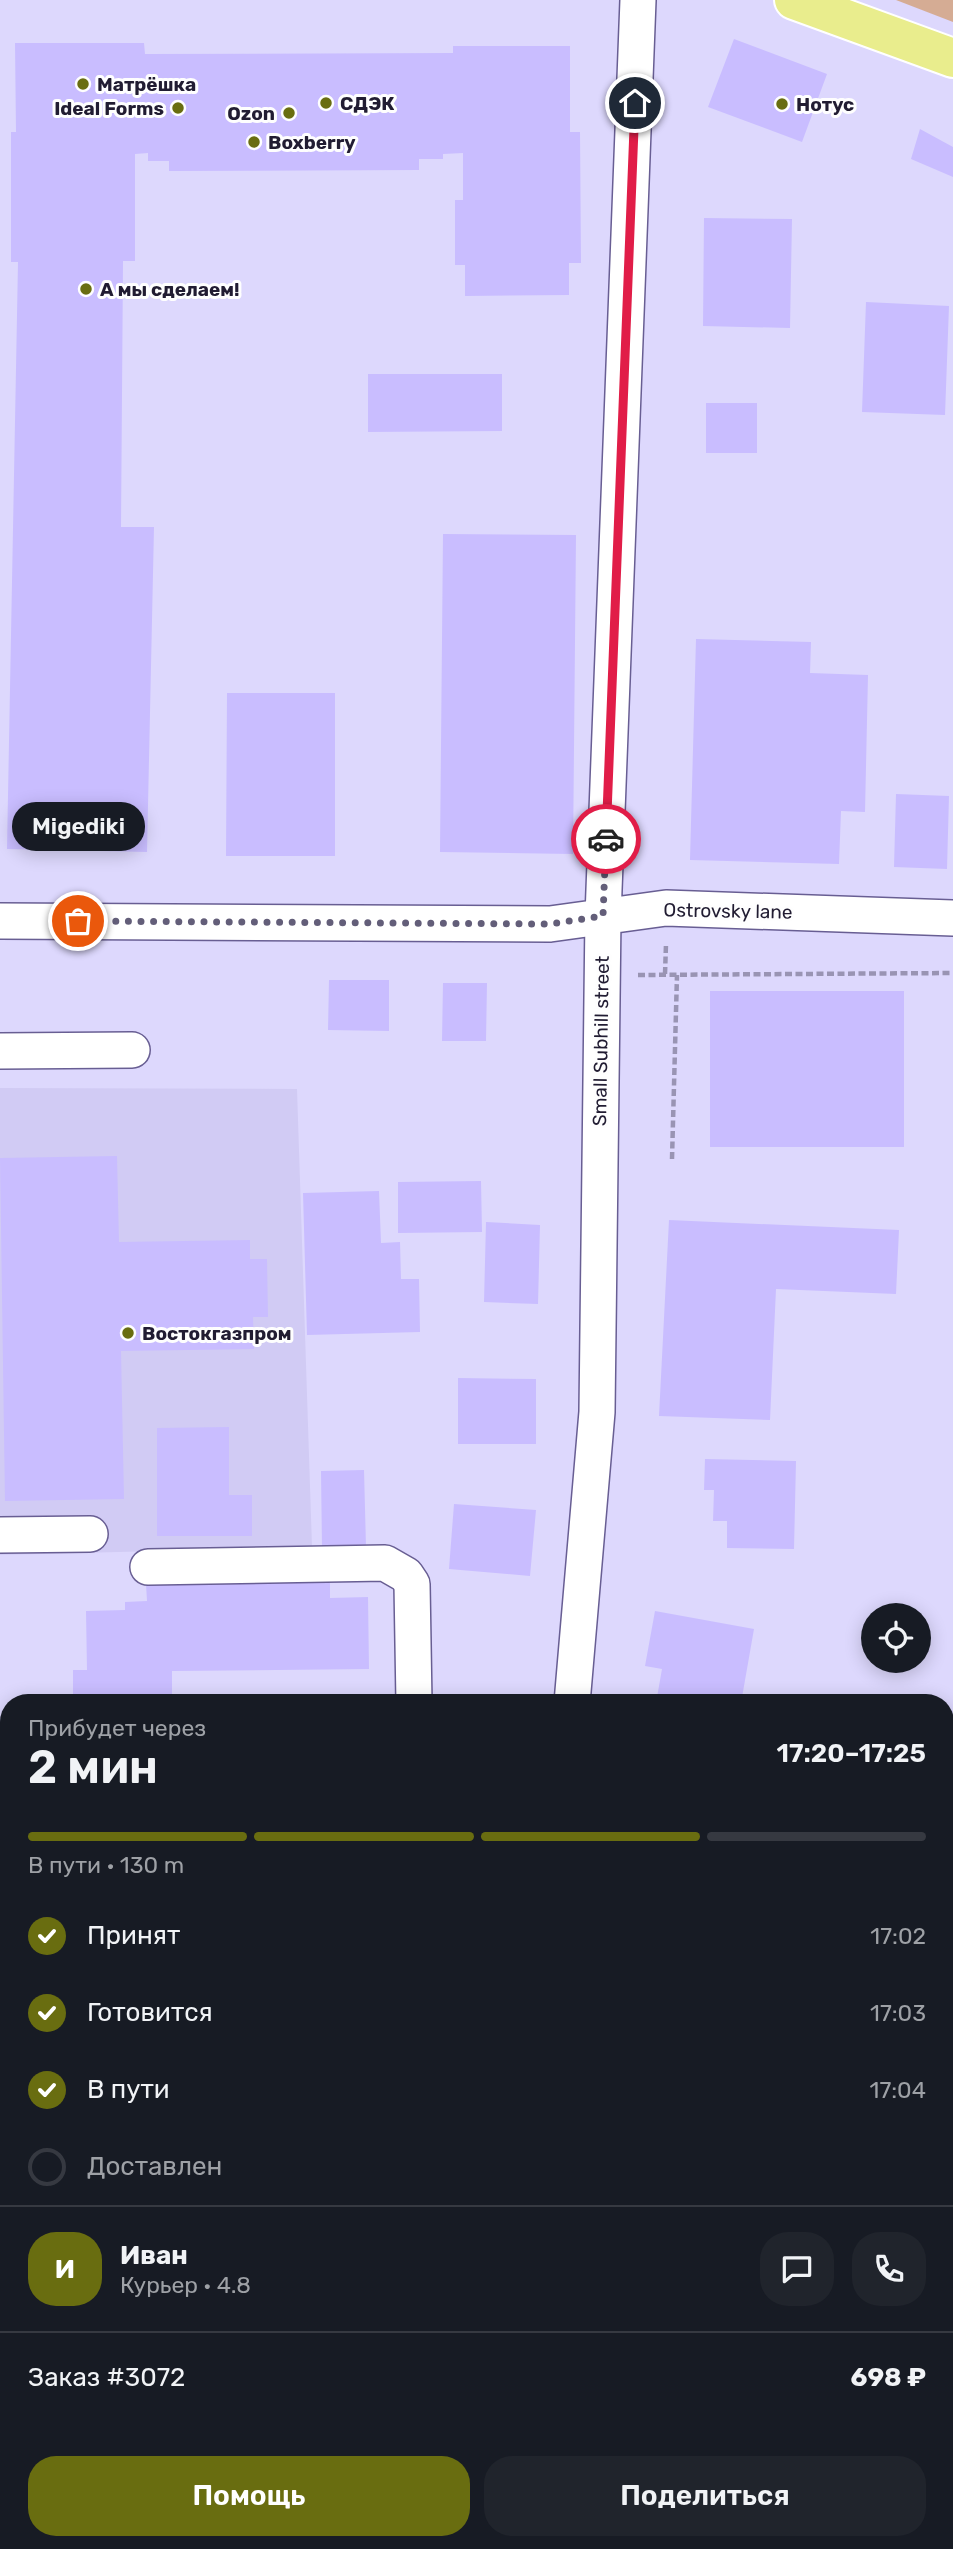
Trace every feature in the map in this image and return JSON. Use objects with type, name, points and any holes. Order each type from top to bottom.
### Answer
[{"type":"main road","points":[[794,0],[953,58]]},
{"type":"street","name":"Small Subhill street","points":[[573,1694],[597,1412],[603,916],[638,0]]},
{"type":"street","name":"Ostrovsky lane","points":[[0,921],[550,924],[666,908],[953,918]]},
{"type":"street","points":[[0,1051],[132,1050]]},
{"type":"street","points":[[0,1535],[90,1534]]},
{"type":"street","points":[[148,1567],[386,1563],[405,1575],[412,1584],[414,1694]]},
{"type":"path","points":[[602,975],[953,973]]},
{"type":"path","points":[[672,1159],[677,975]]},
{"type":"shaded area","points":[[896,0],[953,0],[953,22]]},
{"type":"shaded area","points":[[0,1088],[297,1089],[312,1547],[0,1555]]},
{"type":"building","points":[[734,39],[827,74],[802,142],[708,107]]},
{"type":"building","points":[[15,43],[144,43],[145,54],[453,53],[453,46],[570,46],[570,132],[580,132],[581,263],[569,263],[569,295],[465,296],[465,265],[455,265],[455,200],[463,200],[463,153],[443,154],[443,159],[419,159],[419,170],[169,171],[169,161],[148,161],[148,153],[135,154],[135,261],[123,261],[121,527],[154,527],[147,852],[7,849],[18,262],[11,262],[11,132],[16,132]]},
{"type":"building","points":[[920,129],[953,147],[953,177],[911,159]]},
{"type":"building","points":[[704,218],[792,219],[790,328],[703,326]]},
{"type":"building","points":[[866,302],[949,306],[945,415],[862,412]]},
{"type":"building","points":[[368,374],[502,374],[502,431],[368,432]]},
{"type":"building","points":[[706,403],[757,403],[757,453],[706,453]]},
{"type":"building","points":[[443,534],[576,535],[573,854],[440,852]]},
{"type":"building","points":[[696,639],[811,642],[810,673],[868,675],[865,812],[841,811],[839,864],[690,860]]},
{"type":"building","points":[[227,693],[335,693],[335,856],[226,856]]},
{"type":"building","points":[[896,794],[949,796],[947,869],[894,867]]},
{"type":"building","points":[[329,980],[389,980],[389,1031],[328,1030]]},
{"type":"building","points":[[443,983],[487,983],[486,1041],[442,1041]]},
{"type":"building","points":[[710,991],[904,991],[904,1147],[710,1147]]},
{"type":"building","name":"Востокгазпром","points":[[117,1156],[119,1242],[250,1240],[250,1259],[267,1259],[268,1317],[253,1317],[254,1349],[121,1351],[124,1499],[5,1501],[0,1158]]},
{"type":"building","points":[[481,1181],[482,1232],[398,1233],[398,1182]]},
{"type":"building","points":[[379,1191],[381,1243],[400,1242],[401,1279],[419,1279],[420,1332],[307,1335],[303,1193]]},
{"type":"building","points":[[669,1220],[899,1230],[896,1294],[776,1289],[770,1420],[659,1416]]},
{"type":"building","points":[[486,1222],[540,1225],[538,1304],[484,1302]]},
{"type":"building","points":[[458,1378],[536,1379],[536,1444],[458,1444]]},
{"type":"building","points":[[229,1427],[229,1495],[252,1495],[252,1536],[157,1536],[157,1428]]},
{"type":"building","points":[[705,1459],[796,1461],[794,1549],[727,1548],[727,1521],[713,1521],[714,1490],[704,1490]]},
{"type":"building","points":[[364,1470],[366,1547],[322,1548],[321,1471]]},
{"type":"building","points":[[454,1504],[536,1510],[530,1576],[449,1569]]},
{"type":"building","points":[[330,1582],[330,1598],[368,1597],[369,1669],[172,1671],[172,1694],[73,1694],[73,1670],[87,1670],[86,1611],[125,1610],[125,1602],[147,1601],[146,1584]]},
{"type":"building","points":[[655,1611],[754,1629],[743,1694],[658,1694],[662,1669],[645,1666]]},
{"type":"way so far","points":[[78,921],[550,924],[603,916],[606,839]]},
{"type":"place","name":"Матрёшка","points":[[83,84]]},
{"type":"place","name":"СДЭК","points":[[326,103]]},
{"type":"place","name":"Нотус","points":[[782,104]]},
{"type":"place","name":"Ideal Forms","points":[[178,108]]},
{"type":"place","name":"Ozon","points":[[289,113]]},
{"type":"place","name":"Boxberry","points":[[254,142]]},
{"type":"place","name":"А мы сделаем!","points":[[86,289]]},
{"type":"place","name":"Migediki","points":[[78,921]]},
{"type":"place","name":"Востокгазпром","points":[[128,1333]]},
{"type":"route","points":[[606,839],[635,103]]}]
